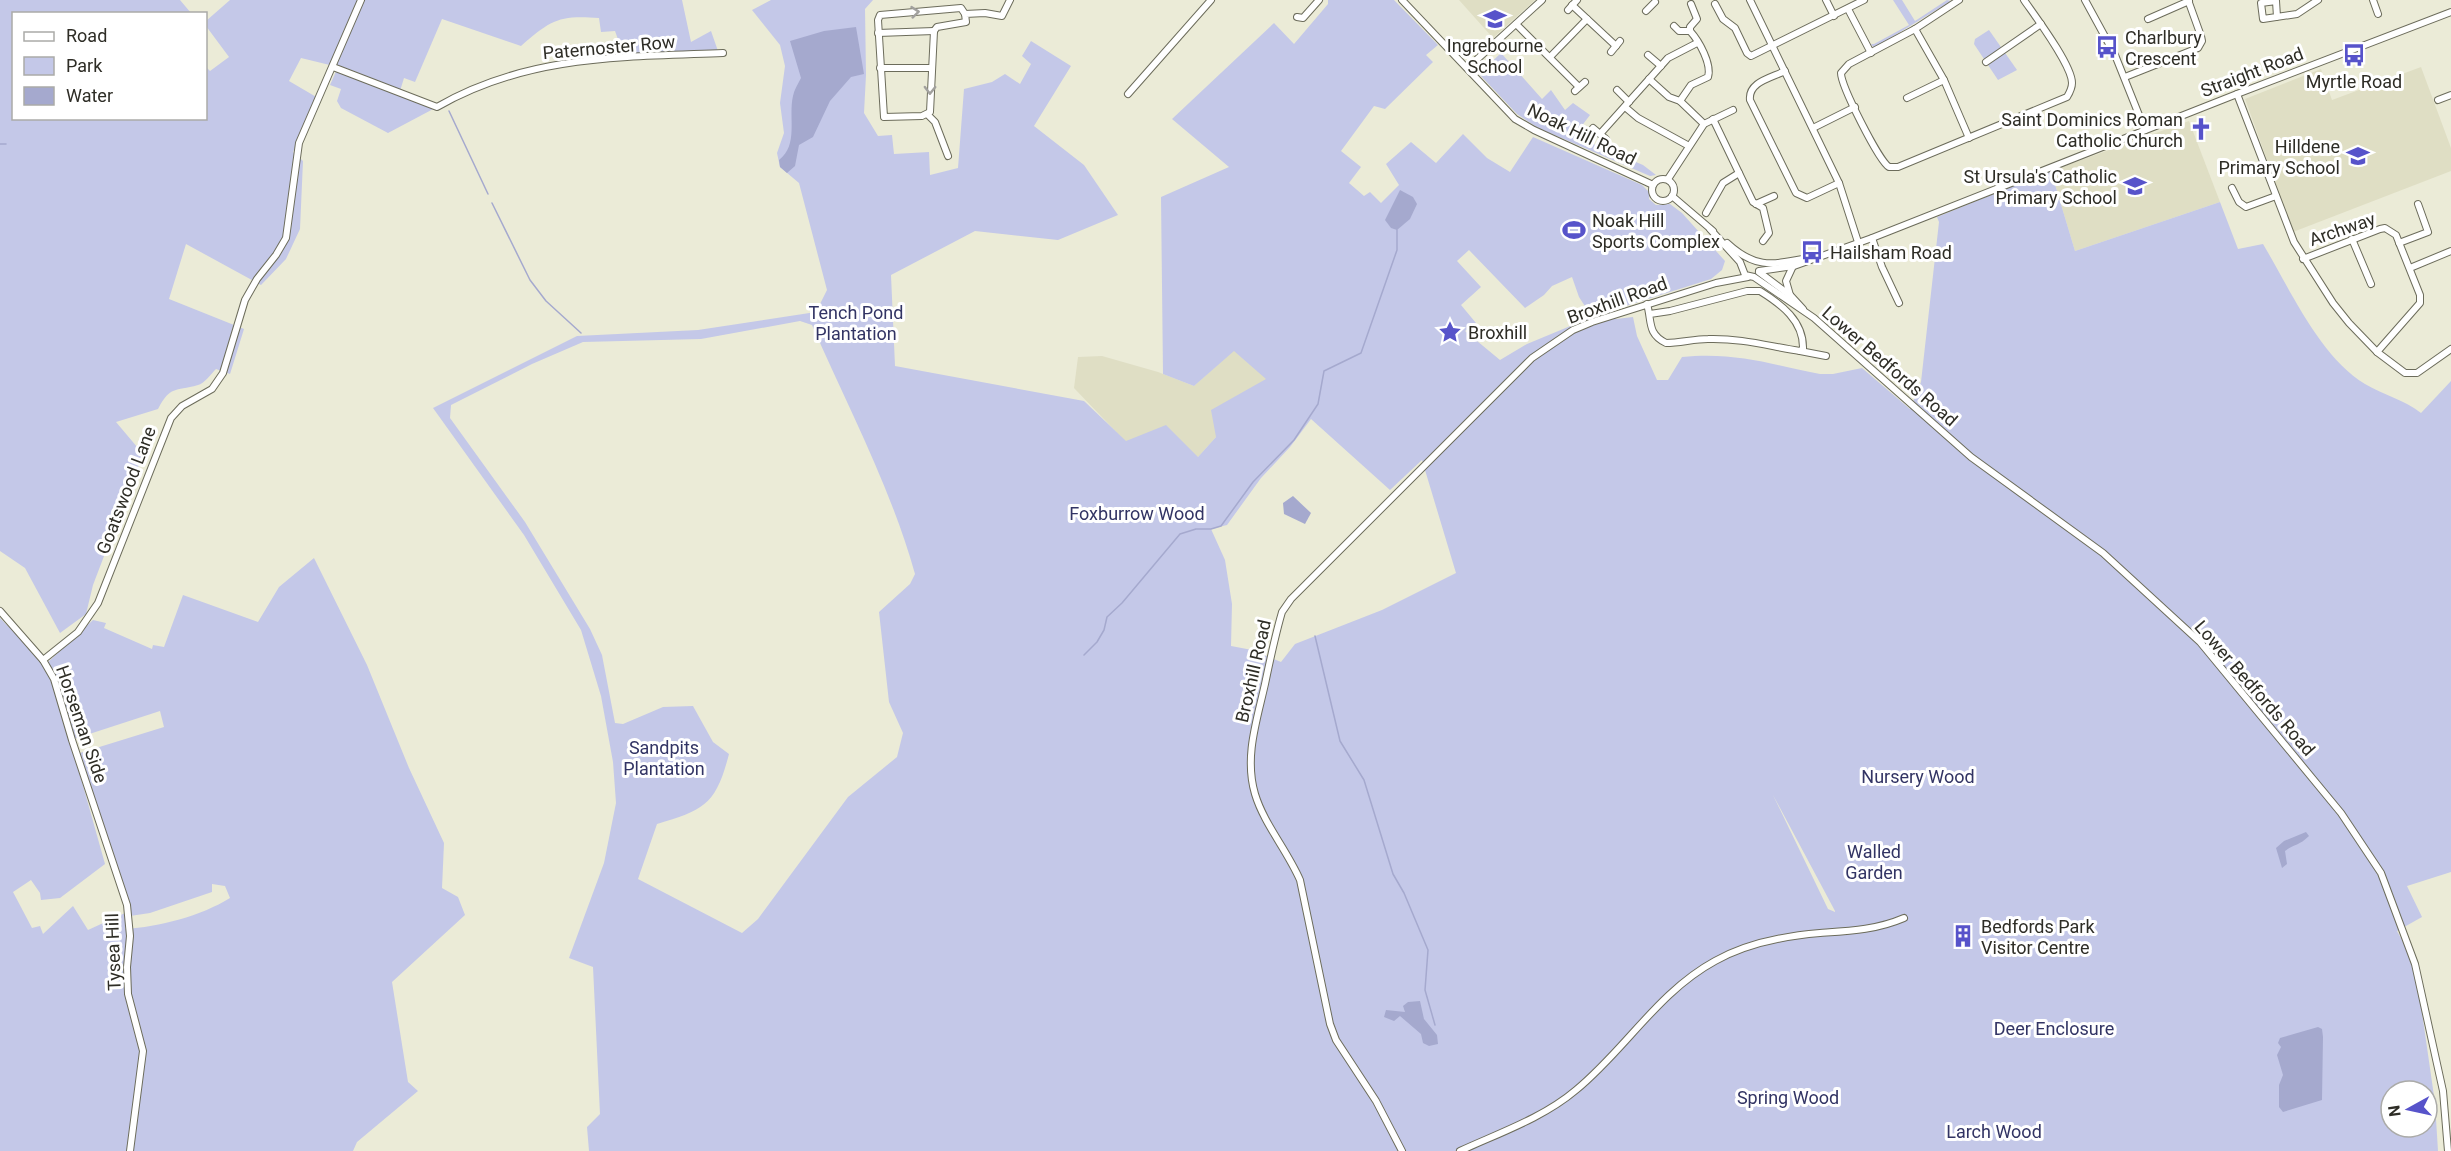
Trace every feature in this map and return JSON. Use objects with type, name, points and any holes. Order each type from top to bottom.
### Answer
[{"type":"street","name":"Goatswood Lane","points":[[43,660],[78,632],[99,603],[171,418],[182,406],[212,389],[223,373],[248,294],[286,238],[299,143],[361,0]]},
{"type":"street","points":[[965,14],[984,13],[1002,16],[1010,0]]},
{"type":"street","points":[[1128,94],[1211,0]]},
{"type":"street","points":[[1297,17],[1302,18],[1319,0]]},
{"type":"street","name":"Noak Hill Road","points":[[1402,0],[1515,119],[1653,185],[1652,191],[1656,198],[1667,200],[1672,196],[1741,256],[1769,265],[1810,259]]},
{"type":"street","points":[[1473,63],[1542,0]]},
{"type":"street","points":[[1644,0],[1650,6]]},
{"type":"street","points":[[1750,0],[1839,183],[1858,242]]},
{"type":"street","points":[[1826,0],[1834,16]]},
{"type":"street","points":[[1715,4],[1723,19],[1734,28],[1748,55],[1753,56],[1864,0]]},
{"type":"street","points":[[1958,0],[1915,28],[1845,66],[1841,73],[1842,81],[1880,159],[1889,167],[1898,167],[2067,97],[2072,86],[2071,77],[2041,24],[2024,0]]},
{"type":"street","points":[[2085,0],[2104,32],[2125,77],[2145,130]]},
{"type":"street","points":[[2277,17],[2297,14],[2318,0]]},
{"type":"street","points":[[2373,0],[2378,14]]},
{"type":"street","points":[[2125,77],[2198,48],[2202,41],[2188,1],[2148,19]]},
{"type":"street","points":[[1680,101],[1691,85],[1709,75],[1710,69],[1690,31],[1690,27],[1697,19],[1690,4]]},
{"type":"street","points":[[1572,5],[1618,44],[1611,52]]},
{"type":"street","points":[[928,115],[934,31],[937,27],[966,22],[961,8],[880,15],[878,20],[884,117],[928,115],[935,122],[948,156]]},
{"type":"street","points":[[1848,9],[1871,53]]},
{"type":"street","name":"Straight Road","points":[[1755,274],[1794,266],[1872,238],[2451,12]]},
{"type":"street","points":[[1550,57],[1587,19]]},
{"type":"street","points":[[1516,24],[1580,87]]},
{"type":"street","points":[[1986,62],[2041,24]]},
{"type":"street","points":[[1674,26],[1679,31],[1690,31]]},
{"type":"street","points":[[1915,28],[1944,80],[1969,138]]},
{"type":"street","points":[[878,33],[934,31]]},
{"type":"street","points":[[1600,134],[1668,58],[1697,43]]},
{"type":"street","name":"Paternoster Row","points":[[333,67],[437,107],[482,84],[551,65],[606,58],[723,53]]},
{"type":"street","points":[[1648,55],[1661,66]]},
{"type":"street","points":[[880,68],[931,68]]},
{"type":"street","points":[[1785,71],[1754,86],[1749,94],[1750,100],[1798,195],[1811,196],[1839,183]]},
{"type":"street","points":[[1649,79],[1669,97],[1680,101],[1704,124]]},
{"type":"street","points":[[1907,98],[1944,80]]},
{"type":"street","points":[[1617,90],[1638,118],[1689,146]]},
{"type":"street","points":[[2237,94],[2294,242],[2333,303],[2377,352],[2400,371],[2412,374],[2423,370],[2451,349]]},
{"type":"street","points":[[2438,100],[2451,95]]},
{"type":"street","points":[[1813,128],[1855,107]]},
{"type":"street","points":[[1668,179],[1704,124],[1733,110]]},
{"type":"street","points":[[1713,119],[1756,204],[1763,208],[1772,235],[1763,241]]},
{"type":"street","points":[[1593,128],[1606,139]]},
{"type":"street","points":[[1706,213],[1725,180],[1739,173]]},
{"type":"street","points":[[1653,185],[1658,180],[1668,179]]},
{"type":"street","points":[[1668,179],[1674,186],[1672,196]]},
{"type":"street","points":[[2232,188],[2241,206],[2246,207],[2276,196]]},
{"type":"street","points":[[1756,204],[1773,196]]},
{"type":"street","points":[[2227,201],[2236,197]]},
{"type":"street","points":[[2399,243],[2428,232],[2418,204]]},
{"type":"street","name":"Archway","points":[[2303,259],[2385,228],[2396,235],[2420,295],[2420,303],[2377,352]]},
{"type":"street","name":"Noak Hill Road","points":[[1710,229],[1742,268],[1755,274]]},
{"type":"street","points":[[1872,238],[1882,267],[1899,303]]},
{"type":"street","points":[[2352,239],[2371,284]]},
{"type":"street","points":[[2410,268],[2451,251]]},
{"type":"street","points":[[1742,268],[1745,262],[1750,260]]},
{"type":"street","points":[[1755,274],[1758,262]]},
{"type":"street","points":[[1791,296],[1786,281],[1794,266]]},
{"type":"street","name":"Broxhill Road","points":[[1716,283],[1733,276],[1742,268]]},
{"type":"street","name":"Broxhill Road","points":[[1402,1151],[1376,1101],[1336,1040],[1330,1024],[1300,879],[1291,859],[1262,812],[1254,792],[1250,750],[1282,612],[1291,599],[1532,358],[1573,330],[1647,304],[1755,274]]},
{"type":"street","name":"Lower Bedfords Road","points":[[1755,274],[1791,296],[1808,314]]},
{"type":"street","name":"Lower Bedfords Road","points":[[1755,274],[1808,314],[1971,457],[2103,554],[2200,642],[2342,813],[2381,873],[2411,956],[2447,1095],[2448,1151]]},
{"type":"street","points":[[1650,314],[1747,291],[1760,291],[1795,320],[1803,341],[1803,348],[1800,351]]},
{"type":"street","points":[[1647,304],[1650,314],[1648,321],[1652,333],[1666,343],[1709,339],[1762,342],[1826,356]]},
{"type":"street","name":"Horseman Side","points":[[0,611],[43,660],[54,679],[112,860]]},
{"type":"street","name":"Tysea Hill","points":[[112,860],[129,918],[128,994],[143,1051],[130,1151]]},
{"type":"street","points":[[1460,1151],[1534,1117],[1575,1092],[1658,1005],[1715,960],[1746,946],[1775,939],[1818,933],[1852,932],[1888,925],[1904,918]]},
{"type":"shaded area","name":"Ingrebourne School","points":[[1459,0],[1535,0],[1493,38]]},
{"type":"shaded area","name":"Hilldene Primary School","points":[[2421,67],[2451,148],[2451,171],[2293,232],[2245,99],[2321,69],[2332,100]]},
{"type":"shaded area","name":"St Ursula's Catholic Primary School","points":[[2189,121],[2220,202],[2075,251],[2051,171]]},
{"type":"shaded area","points":[[1234,350],[1268,379],[1198,457],[1126,442],[1074,388],[1078,357],[1102,356],[1158,372],[1194,386]]},
{"type":"green space","points":[[0,0],[180,0],[190,12],[12,12],[12,120],[207,120],[207,68],[210,71],[229,57],[207,27],[207,20],[230,0],[682,0],[691,42],[711,31],[718,51],[624,56],[615,31],[601,32],[599,18],[574,17],[556,21],[540,30],[521,46],[442,19],[415,82],[404,78],[400,91],[437,107],[388,133],[341,108],[337,101],[341,89],[330,85],[338,67],[301,58],[289,81],[318,98],[293,152],[303,161],[300,229],[286,259],[261,285],[186,244],[169,299],[244,329],[230,374],[216,369],[200,384],[170,393],[158,409],[116,422],[143,454],[93,585],[86,614],[60,633],[25,568],[0,551]]},
{"type":"green space","points":[[771,0],[873,0],[865,9],[864,113],[878,136],[892,135],[894,154],[929,152],[930,175],[958,168],[964,89],[992,82],[1005,74],[1020,84],[1031,64],[1022,56],[1031,41],[1071,66],[1034,126],[1084,165],[1118,215],[1058,240],[975,231],[891,275],[895,366],[1084,401],[1126,441],[1166,425],[1198,457],[1216,437],[1211,410],[1266,379],[1234,351],[1194,386],[1163,374],[1161,197],[1229,167],[1172,119],[1274,23],[1294,44],[1328,4],[1328,0],[1394,0],[1438,45],[1426,55],[1433,62],[1385,109],[1374,106],[1341,151],[1361,167],[1349,183],[1364,196],[1370,192],[1381,203],[1399,185],[1386,164],[1411,142],[1436,163],[1463,134],[1487,158],[1510,172],[1533,137],[1642,185],[1650,193],[1649,199],[1656,205],[1670,204],[1682,213],[1725,261],[1722,270],[1711,279],[1613,310],[1616,319],[1633,317],[1637,336],[1657,380],[1668,380],[1682,357],[1736,358],[1820,374],[1833,374],[1862,368],[1910,409],[1921,382],[1939,222],[1937,217],[2051,171],[2075,251],[2220,202],[2238,249],[2263,244],[2307,320],[2333,357],[2349,372],[2365,384],[2421,413],[2451,381],[2451,872],[2407,886],[2422,917],[2397,931],[2415,964],[2432,1079],[2379,1079],[2379,1139],[2437,1139],[2438,1151],[589,1151],[587,1127],[600,1114],[593,967],[569,958],[604,863],[616,803],[613,762],[601,696],[581,630],[524,535],[433,408],[577,336],[698,330],[816,312],[827,290],[799,183],[780,167],[777,153],[784,133],[780,103],[785,66],[780,45],[752,10]],"holes":[[[1469,250],[1525,308],[1544,295],[1552,286],[1572,277],[1579,297],[1592,317],[1527,344],[1500,360],[1465,331],[1476,323],[1461,305],[1481,287],[1457,261]],[[800,321],[812,325],[868,448],[894,510],[915,574],[910,584],[879,612],[889,702],[903,733],[897,757],[848,797],[758,919],[742,933],[638,879],[657,824],[687,814],[706,802],[719,784],[729,754],[713,742],[693,706],[663,707],[623,724],[615,723],[602,655],[590,629],[525,522],[450,418],[451,405],[532,364],[583,342],[701,339]],[[1311,419],[1390,490],[1422,460],[1456,573],[1382,610],[1295,644],[1281,662],[1252,650],[1231,646],[1232,604],[1225,560],[1211,529],[1227,525],[1261,478],[1290,447]],[[1773,795],[1835,912],[1828,909]]]},
{"type":"green space","points":[[1893,0],[1902,0],[1915,21],[1947,0],[1951,1],[1874,48],[1871,44],[1909,25]]},
{"type":"green space","points":[[1989,30],[2017,70],[1998,80],[1974,44],[1975,39]]},
{"type":"green space","points":[[1501,53],[1542,99],[1551,90],[1565,110],[1573,103],[1590,115],[1574,136],[1643,165],[1656,175],[1650,176],[1538,128],[1517,114],[1479,74]]},
{"type":"green space","points":[[314,558],[367,665],[409,768],[444,843],[442,888],[458,897],[465,915],[392,982],[408,1082],[418,1091],[357,1142],[353,1151],[0,1151],[0,618],[43,662],[54,682],[105,864],[60,898],[41,900],[40,893],[31,880],[13,892],[32,928],[40,926],[43,934],[73,906],[88,930],[125,913],[125,929],[152,926],[193,915],[230,898],[225,886],[212,884],[212,892],[150,913],[130,916],[130,905],[113,860],[80,753],[164,727],[160,711],[74,739],[56,679],[47,663],[93,620],[106,623],[104,628],[152,649],[153,645],[164,647],[183,595],[258,622],[279,587]]},
{"type":"water","points":[[856,27],[864,74],[851,77],[830,101],[813,137],[799,145],[795,166],[787,173],[780,167],[779,160],[789,147],[793,96],[801,78],[790,41],[824,31]]},
{"type":"water","points":[[1400,190],[1413,197],[1417,204],[1410,219],[1397,230],[1391,228],[1385,220]]},
{"type":"water","points":[[1293,496],[1311,513],[1305,524],[1284,514],[1283,503]]},
{"type":"water","points":[[2306,832],[2309,836],[2285,851],[2287,864],[2282,868],[2276,848],[2284,841]]},
{"type":"water","points":[[1420,1001],[1424,1019],[1437,1035],[1438,1044],[1429,1046],[1423,1043],[1421,1034],[1400,1016],[1394,1021],[1384,1017],[1386,1010],[1405,1012],[1403,1006],[1408,1002]]},
{"type":"water","points":[[2318,1027],[2322,1029],[2323,1037],[2322,1100],[2283,1112],[2279,1107],[2279,1085],[2283,1075],[2277,1055],[2281,1047],[2278,1043],[2280,1038]]},
{"type":"waterway","points":[[449,111],[488,194]]},
{"type":"waterway","points":[[0,144],[6,144]]},
{"type":"waterway","points":[[492,203],[530,280],[546,301],[581,333]]},
{"type":"waterway","points":[[1084,655],[1097,642],[1104,630],[1107,617],[1122,603],[1180,534],[1196,529],[1221,526],[1253,482],[1294,440],[1318,404],[1324,371],[1361,353],[1397,250],[1397,230]]},
{"type":"waterway","points":[[1315,636],[1340,741],[1364,780],[1393,874],[1404,893],[1428,950],[1425,990],[1435,1025]]},
{"type":"place","name":"Ingrebourne School","points":[[1495,19]]},
{"type":"place","name":"Charlbury Crescent","points":[[2107,47]]},
{"type":"place","name":"Myrtle Road","points":[[2354,55]]},
{"type":"place","name":"Saint Dominics Roman Catholic Church","points":[[2201,129]]},
{"type":"place","name":"Hilldene Primary School","points":[[2358,156]]},
{"type":"place","name":"St Ursula's Catholic Primary School","points":[[2135,186]]},
{"type":"place","name":"Noak Hill Sports Complex","points":[[1574,230]]},
{"type":"place","name":"Hailsham Road","points":[[1812,252]]},
{"type":"place","name":"Broxhill","points":[[1450,332]]},
{"type":"place","name":"Bedfords Park Visitor Centre","points":[[1963,936]]},
{"type":"park label","name":"Tench Pond Plantation","points":[[856,322]]},
{"type":"park label","name":"Foxburrow Wood","points":[[1137,513]]},
{"type":"park label","name":"Sandpits Plantation","points":[[664,757]]},
{"type":"park label","name":"Nursery Wood","points":[[1918,776]]},
{"type":"park label","name":"Walled Garden","points":[[1874,861]]},
{"type":"park label","name":"Deer Enclosure","points":[[2054,1028]]},
{"type":"park label","name":"Spring Wood","points":[[1788,1097]]},
{"type":"park label","name":"Larch Wood","points":[[1994,1131]]}]
